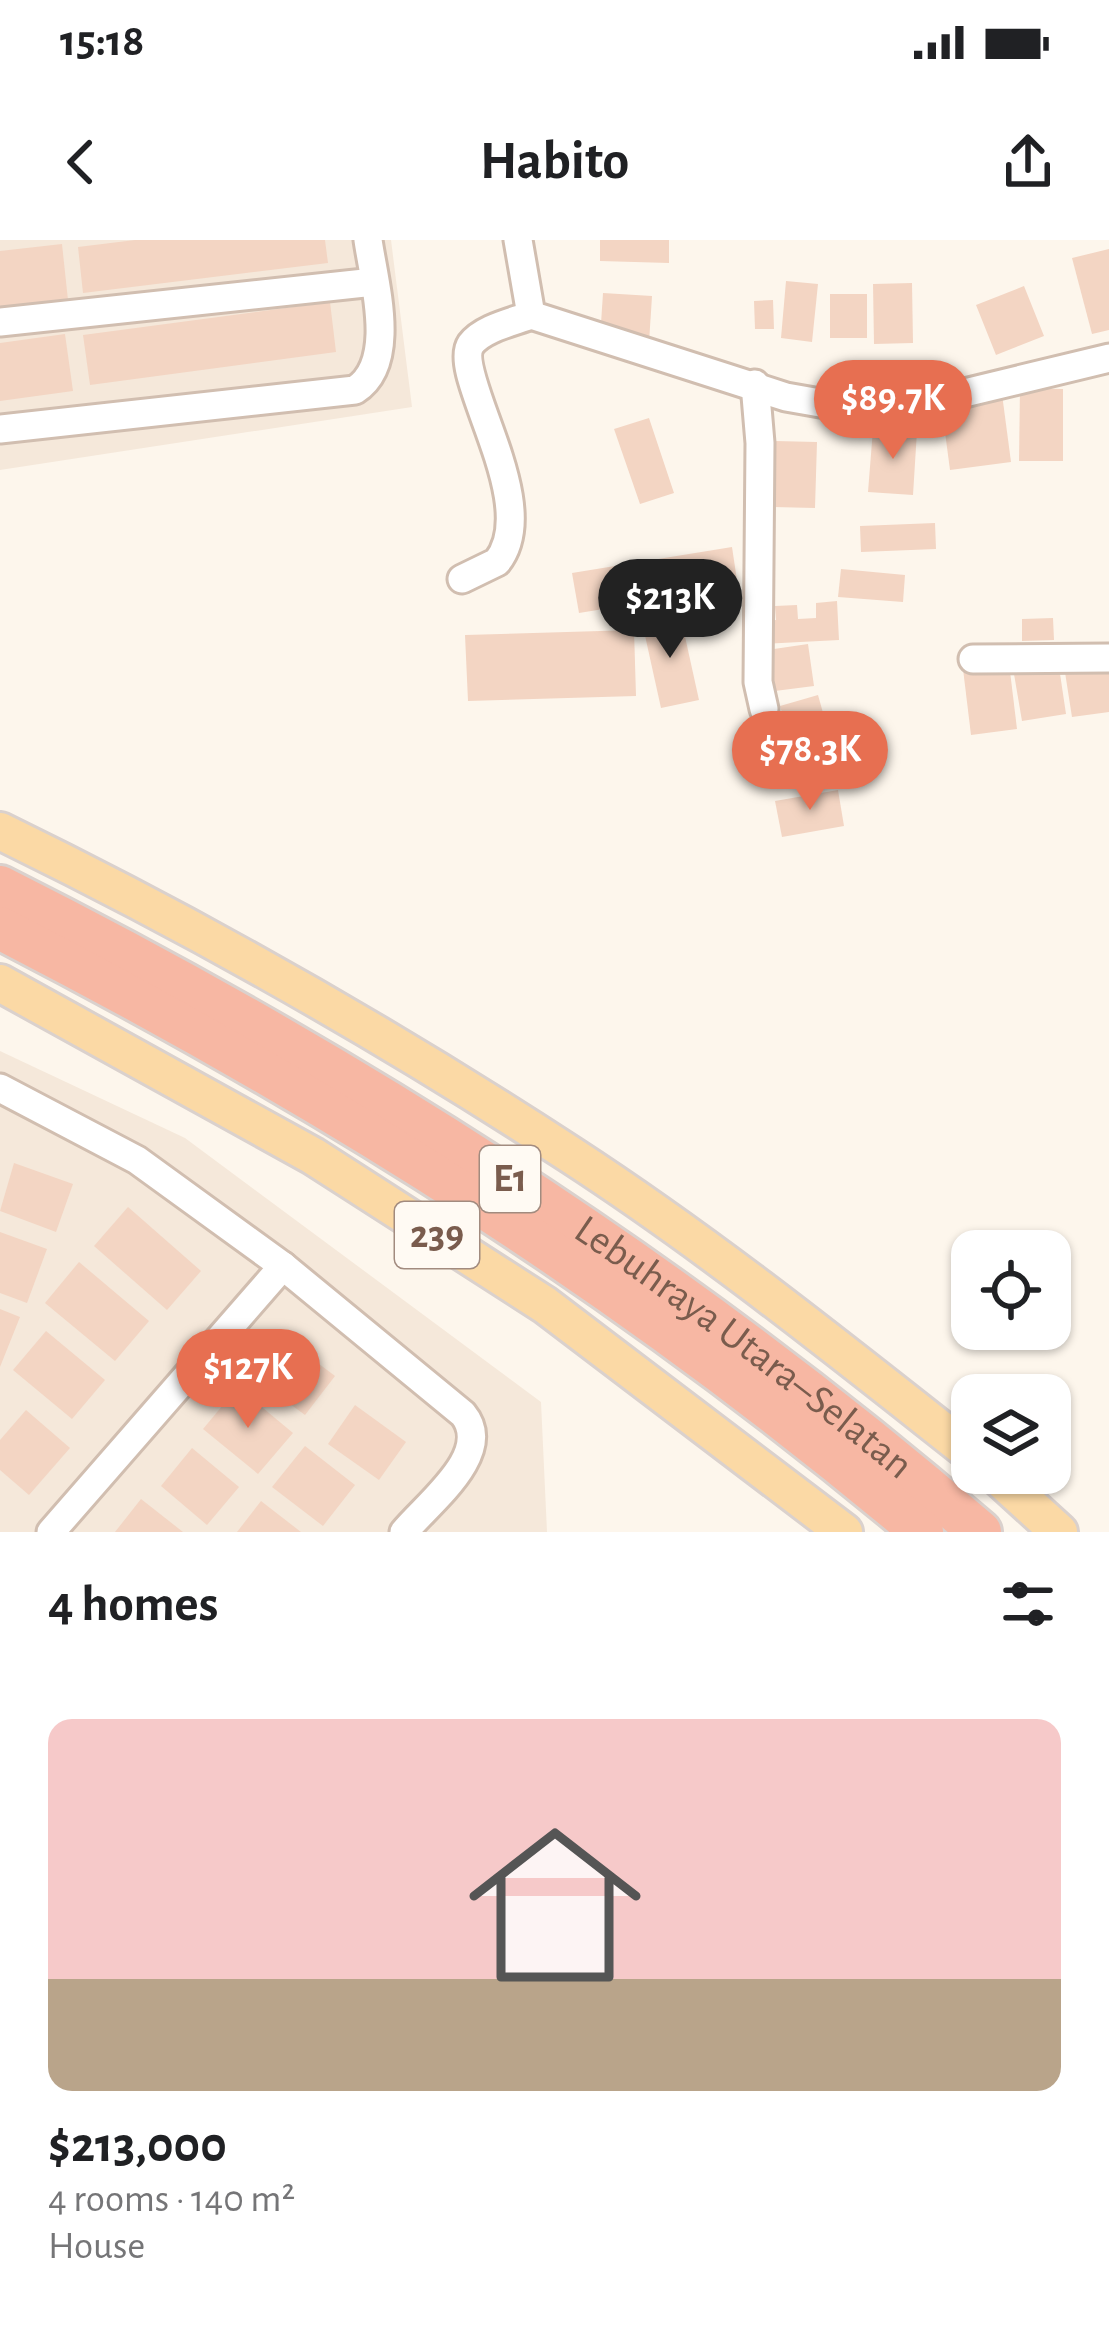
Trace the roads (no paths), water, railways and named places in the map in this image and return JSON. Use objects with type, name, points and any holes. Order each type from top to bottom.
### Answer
[{"type":"highway","name":"Lebuhraya Utara–Selatan","points":[[0,887],[272,1032],[534,1195],[687,1299],[980,1532]]},
{"type":"highway","name":"Lebuhraya Utara–Selatan","points":[[0,928],[184,1024],[484,1202],[660,1325],[922,1532]]},
{"type":"main road","points":[[0,831],[145,902],[323,1002],[572,1156],[758,1286],[951,1438]]},
{"type":"main road","name":"239","points":[[0,983],[294,1145],[545,1305],[844,1532]]},
{"type":"main road","points":[[1017,1494],[1059,1532]]},
{"type":"street","points":[[0,429],[355,390],[378,362],[368,240]]},
{"type":"street","points":[[518,240],[531,315]]},
{"type":"street","points":[[0,322],[374,282]]},
{"type":"street","points":[[462,579],[497,562],[508,532],[493,427],[472,392],[466,362],[470,345],[487,332],[531,315],[654,358],[820,406],[890,411],[1109,358]]},
{"type":"street","points":[[754,384],[760,443],[758,682],[764,709]]},
{"type":"street","points":[[973,659],[1109,658]]},
{"type":"street","points":[[0,1088],[137,1160],[283,1266],[463,1414],[474,1431],[472,1452],[404,1532]]},
{"type":"street","points":[[51,1532],[283,1266]]}]
